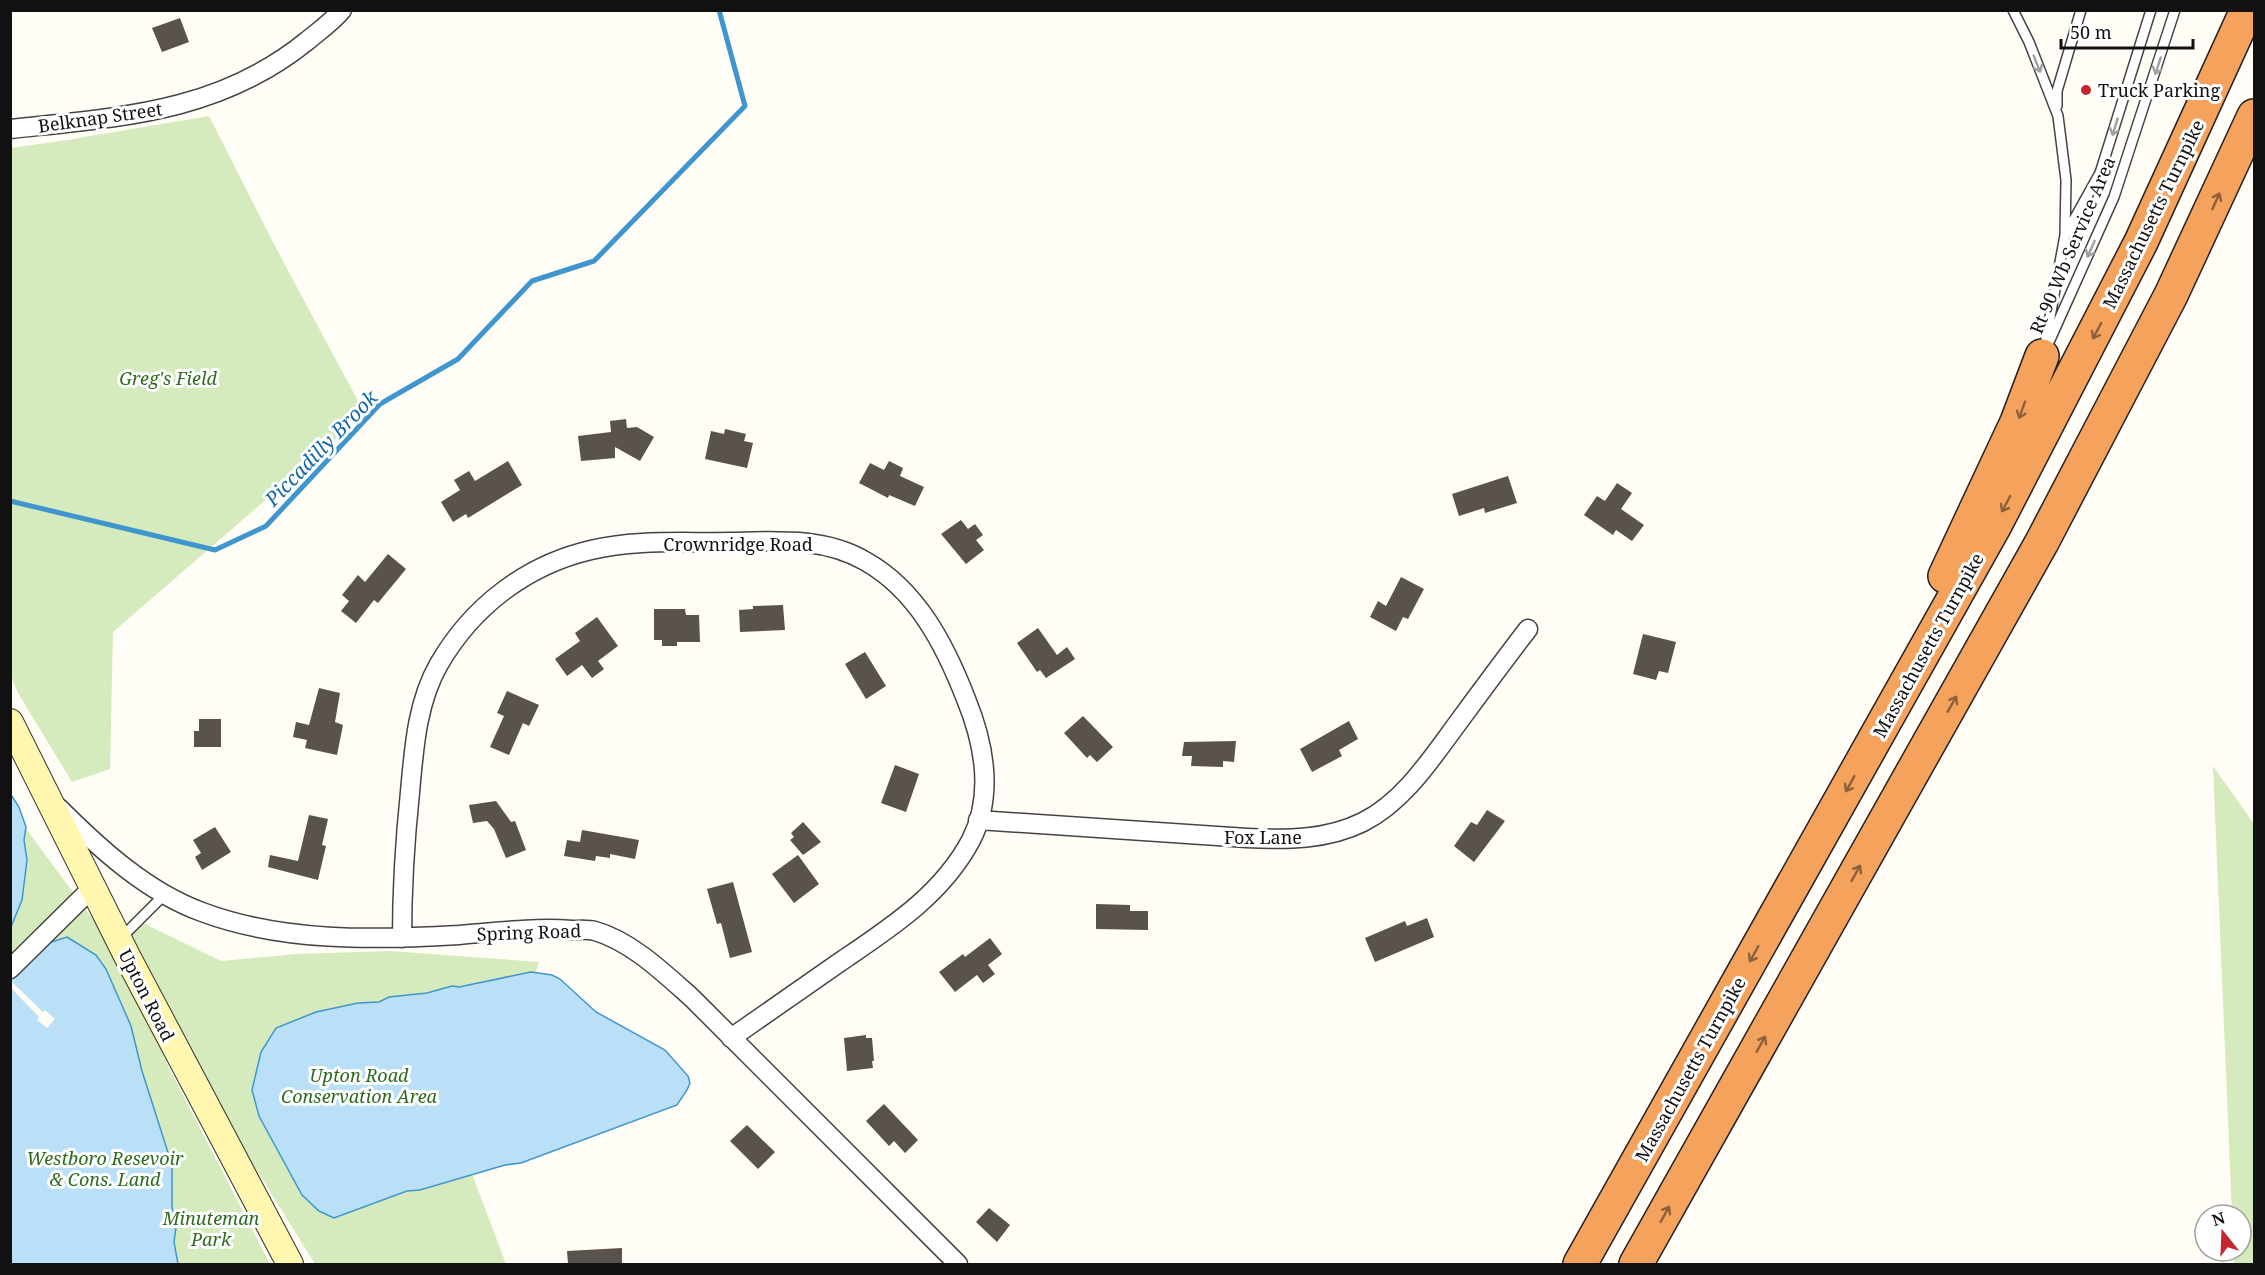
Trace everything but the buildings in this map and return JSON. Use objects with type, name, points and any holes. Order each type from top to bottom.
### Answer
[{"type":"highway","name":"Massachusetts Turnpike","points":[[1580,1264],[1986,542],[2106,314],[2192,134],[2247,10]]},
{"type":"highway","points":[[1636,1264],[2042,542],[2171,295],[2254,116]]},
{"type":"highway","points":[[1876,738],[1943,579],[2017,422],[2042,356]]},
{"type":"main road","name":"Upton Road","points":[[10,722],[118,940],[290,1264]]},
{"type":"street","name":"Belknap Street","points":[[10,129],[111,119],[167,109],[216,94],[288,56],[342,10]]},
{"type":"street","name":"Crownridge Road","points":[[402,938],[403,861],[415,742],[422,703],[437,666],[459,633],[486,604],[518,580],[553,562],[591,549],[630,544],[789,541],[829,545],[865,561],[897,584],[924,614],[960,684],[975,721],[984,760],[984,800],[972,837],[952,872],[925,900],[894,925],[731,1038]]},
{"type":"street","name":"Fox Lane","points":[[978,820],[1287,840],[1326,835],[1364,822],[1396,798],[1423,770],[1528,629]]},
{"type":"street","name":"Spring Road","points":[[46,796],[101,847],[132,872],[165,894],[201,912],[277,933],[402,938],[555,928],[595,931],[630,948],[662,972],[731,1038],[958,1264]]},
{"type":"street","points":[[10,969],[92,888]]},
{"type":"lane","points":[[2013,10],[2029,42],[2058,116]]},
{"type":"lane","points":[[2042,356],[2066,235],[2066,180],[2057,91],[2081,10]]},
{"type":"lane","points":[[2066,235],[2100,173],[2151,10]]},
{"type":"lane","name":"Rt 90 Wb Service Area","points":[[2042,356],[2114,197],[2175,10]]},
{"type":"lane","points":[[118,940],[165,894]]},
{"type":"green space","name":"Greg's Field","points":[[209,116],[276,248],[365,414],[113,632],[110,769],[72,782],[18,693],[11,676],[11,148]]},
{"type":"green space","points":[[2213,766],[2254,824],[2254,1264],[2234,1264],[2253,1263],[2253,1203],[2231,1203]]},
{"type":"green space","name":"Westboro Resevoir & Cons. Land","points":[[10,802],[24,826],[137,979],[166,1062],[270,1264],[11,1264]]},
{"type":"green space","name":"Upton Road Conservation Area","points":[[143,923],[221,961],[296,954],[390,951],[539,962],[471,1171],[506,1264],[315,1264],[117,945]]},
{"type":"water","points":[[11,795],[19,807],[26,827],[24,840],[27,860],[22,900],[11,927]]},
{"type":"water","name":"Westboro Resevoir & Cons. Land","points":[[67,937],[96,955],[106,969],[131,1026],[142,1071],[172,1165],[172,1207],[176,1227],[174,1242],[178,1264],[11,1264],[10,976],[39,946]]},
{"type":"water","points":[[531,972],[552,975],[560,979],[596,1012],[665,1050],[688,1076],[690,1083],[677,1105],[521,1163],[505,1165],[420,1190],[407,1191],[334,1218],[319,1211],[302,1195],[259,1116],[252,1090],[261,1052],[276,1028],[316,1012]]},
{"type":"pier","points":[[11,981],[43,1012],[45,1010],[55,1019],[47,1028],[37,1020],[39,1017],[11,988]]},
{"type":"waterway","name":"Piccadilly Brook","points":[[10,501],[215,550],[266,526],[380,404],[458,359],[532,281],[594,261],[745,106],[719,10]]},
{"type":"place","name":"Truck Parking","points":[[2086,90]]},
{"type":"park label","name":"Minuteman Park","points":[[211,1228]]}]
